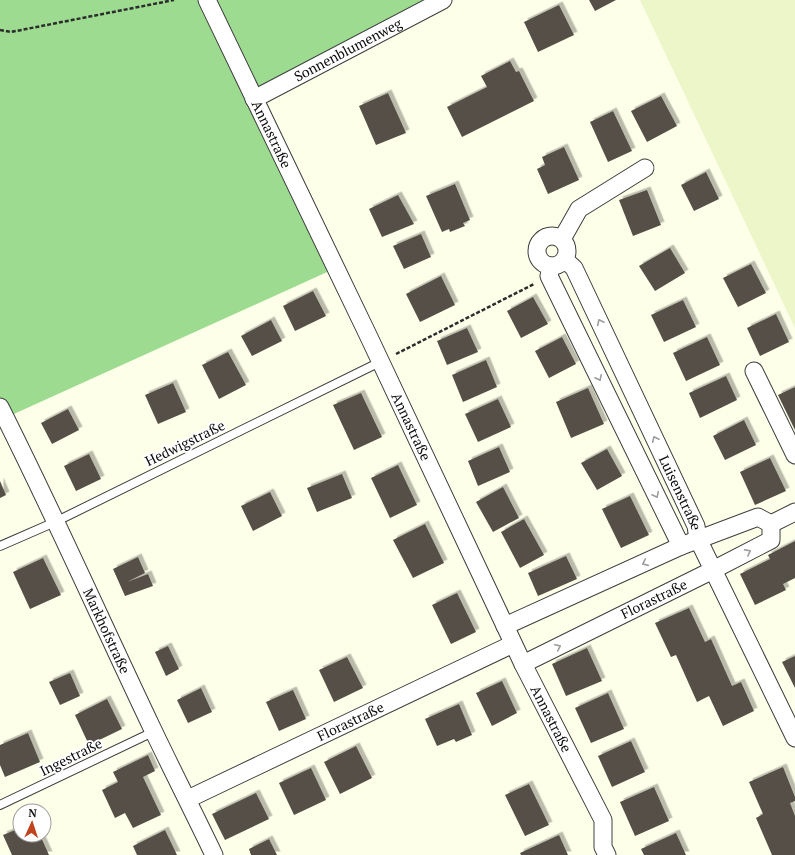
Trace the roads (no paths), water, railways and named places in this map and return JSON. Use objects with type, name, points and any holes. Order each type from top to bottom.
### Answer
[{"type":"street","name":"Annastraße","points":[[207,0],[513,644],[603,820],[603,847],[607,855]]},
{"type":"street","name":"Sonnenblumenweg","points":[[254,99],[443,0]]},
{"type":"street","points":[[562,239],[579,209],[645,168]]},
{"type":"street","name":"Luisenstraße","points":[[555,268],[568,253],[567,245],[562,239],[555,236],[548,236],[542,239],[538,245],[537,252],[539,259],[544,264],[555,268],[574,268],[696,526],[698,539],[794,732]]},
{"type":"street","name":"Luisenstraße","points":[[555,268],[681,546]]},
{"type":"street","points":[[754,371],[795,455]]},
{"type":"street","name":"Markhofstraße","points":[[0,407],[153,732],[188,799],[214,855]]},
{"type":"street","points":[[505,626],[698,539],[758,517],[772,524],[795,512]]},
{"type":"street","name":"Florastraße","points":[[523,664],[771,540],[772,524]]},
{"type":"street","name":"Florastraße","points":[[188,799],[513,644]]},
{"type":"lane","name":"Hedwigstraße","points":[[0,546],[55,522],[380,362]]},
{"type":"lane","name":"Ingestraße","points":[[0,805],[153,732]]}]
